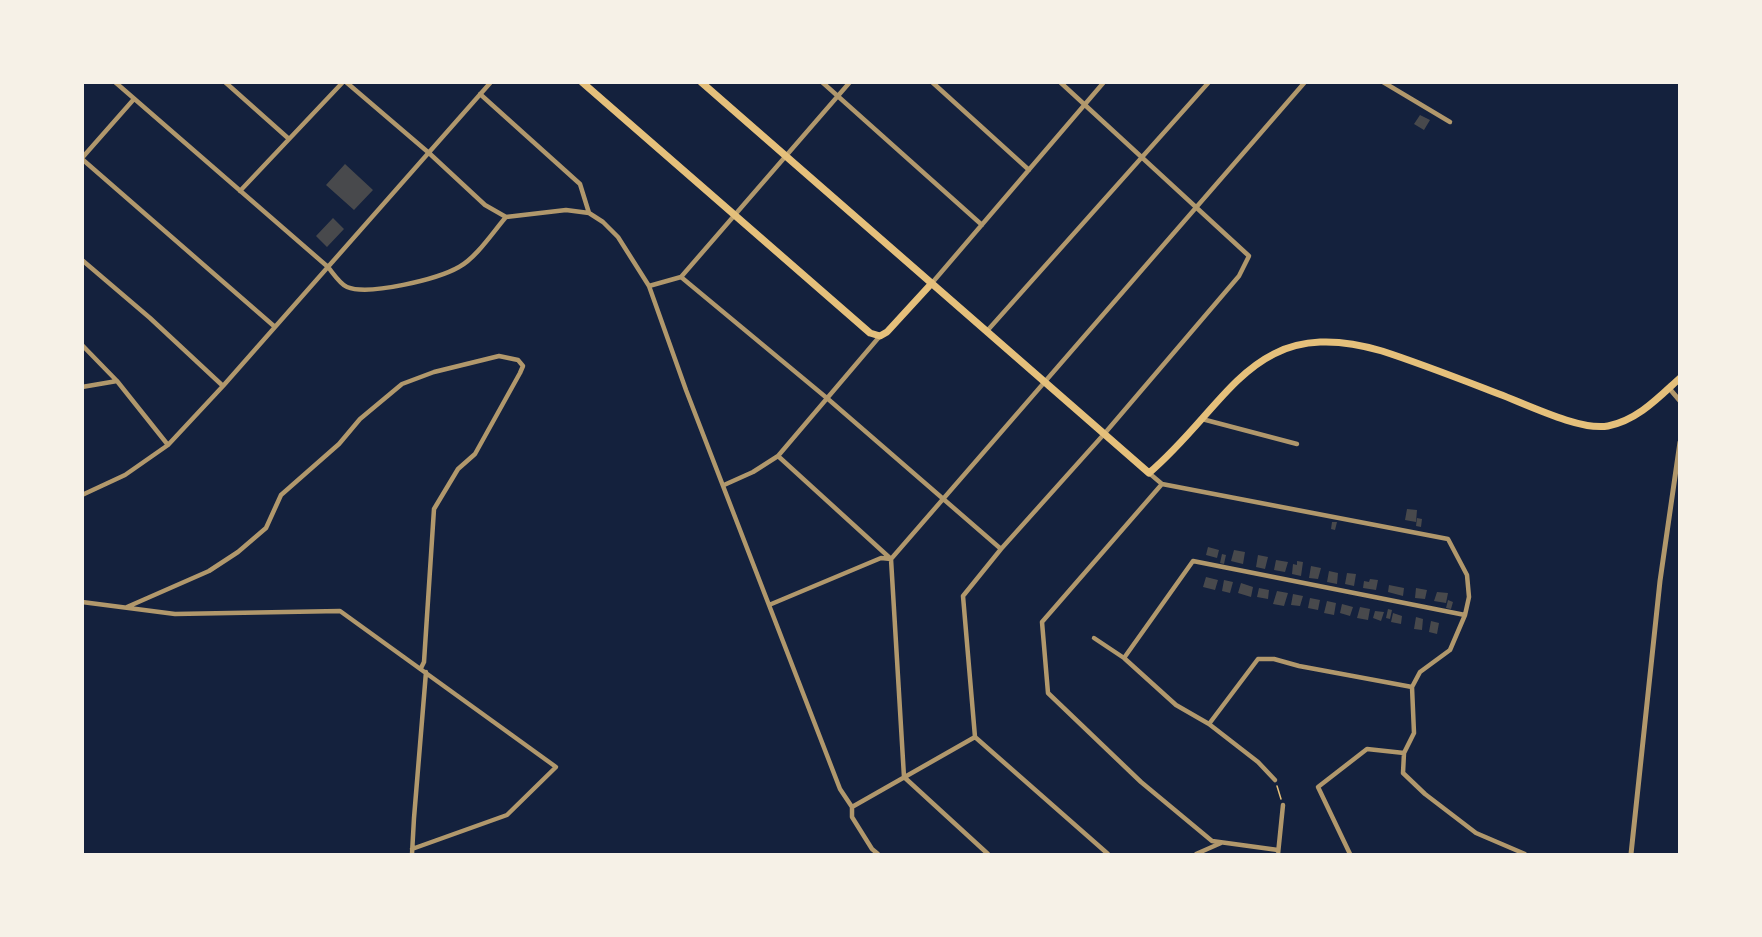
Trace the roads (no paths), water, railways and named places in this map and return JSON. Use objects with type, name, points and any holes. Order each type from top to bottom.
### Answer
[{"type":"main road","points":[[582,82],[870,333],[880,336],[887,332],[932,283]]},
{"type":"main road","points":[[701,82],[1149,473],[1172,452],[1229,387],[1265,359],[1295,346],[1312,342],[1356,343],[1383,351],[1562,418],[1596,427],[1618,423],[1629,418],[1649,406],[1680,378]]},
{"type":"street","points":[[115,82],[328,267],[346,286],[366,289],[387,288],[460,267],[506,217]]},
{"type":"street","points":[[225,82],[289,139]]},
{"type":"street","points":[[240,191],[344,82],[429,153],[485,205],[506,217],[566,210],[589,213],[603,222],[618,237],[650,286],[686,390],[840,789],[852,807],[852,817],[878,855]]},
{"type":"street","points":[[82,495],[125,475],[168,445],[223,386],[491,82]]},
{"type":"street","points":[[822,82],[982,225]]},
{"type":"street","points":[[650,286],[681,277],[850,82]]},
{"type":"street","points":[[932,82],[1029,170]]},
{"type":"street","points":[[1060,82],[1249,256],[1239,276],[1105,433],[1001,549],[963,596],[975,736],[1108,855]]},
{"type":"street","points":[[932,283],[1104,82]]},
{"type":"street","points":[[987,331],[1209,82]]},
{"type":"street","points":[[988,855],[904,777],[891,559],[1305,82]]},
{"type":"street","points":[[1383,82],[1450,122]]},
{"type":"street","points":[[480,94],[580,184],[589,213]]},
{"type":"street","points":[[134,99],[82,159],[275,327]]},
{"type":"street","points":[[82,260],[150,318],[223,386]]},
{"type":"street","points":[[681,277],[828,399],[1001,549]]},
{"type":"street","points":[[724,485],[753,472],[778,456],[880,336]]},
{"type":"street","points":[[82,345],[117,381],[168,445]]},
{"type":"street","points":[[127,608],[209,571],[238,552],[266,528],[281,495],[339,444],[360,419],[402,384],[434,372],[499,356],[518,360],[523,366],[475,454],[458,470],[434,509],[424,662],[421,668]]},
{"type":"street","points":[[82,387],[117,381]]},
{"type":"street","points":[[1669,388],[1680,401]]},
{"type":"street","points":[[1202,419],[1297,444]]},
{"type":"street","points":[[1631,855],[1659,592],[1680,442]]},
{"type":"street","points":[[778,456],[891,559]]},
{"type":"street","points":[[1149,473],[1162,484],[1448,539],[1467,575],[1469,597],[1465,615],[1450,650],[1420,672],[1412,687],[1414,733],[1404,753],[1403,773],[1425,794],[1476,833],[1525,855]]},
{"type":"street","points":[[1162,484],[1042,622],[1048,693],[1141,782],[1212,842],[1278,852],[1282,804]]},
{"type":"street","points":[[769,605],[881,558],[891,559]]},
{"type":"street","points":[[1124,658],[1193,561],[1453,615],[1465,615]]},
{"type":"street","points":[[82,602],[175,614],[340,611],[421,668],[556,767],[507,815],[412,852],[426,672]]},
{"type":"street","points":[[1094,638],[1124,658],[1176,705],[1209,724],[1258,762],[1275,780]]},
{"type":"street","points":[[1209,724],[1258,659],[1274,659],[1299,666],[1412,687]]},
{"type":"street","points":[[852,807],[975,736]]},
{"type":"street","points":[[1350,855],[1318,787],[1367,749],[1404,753]]},
{"type":"street","points":[[1196,855],[1221,843]]}]
